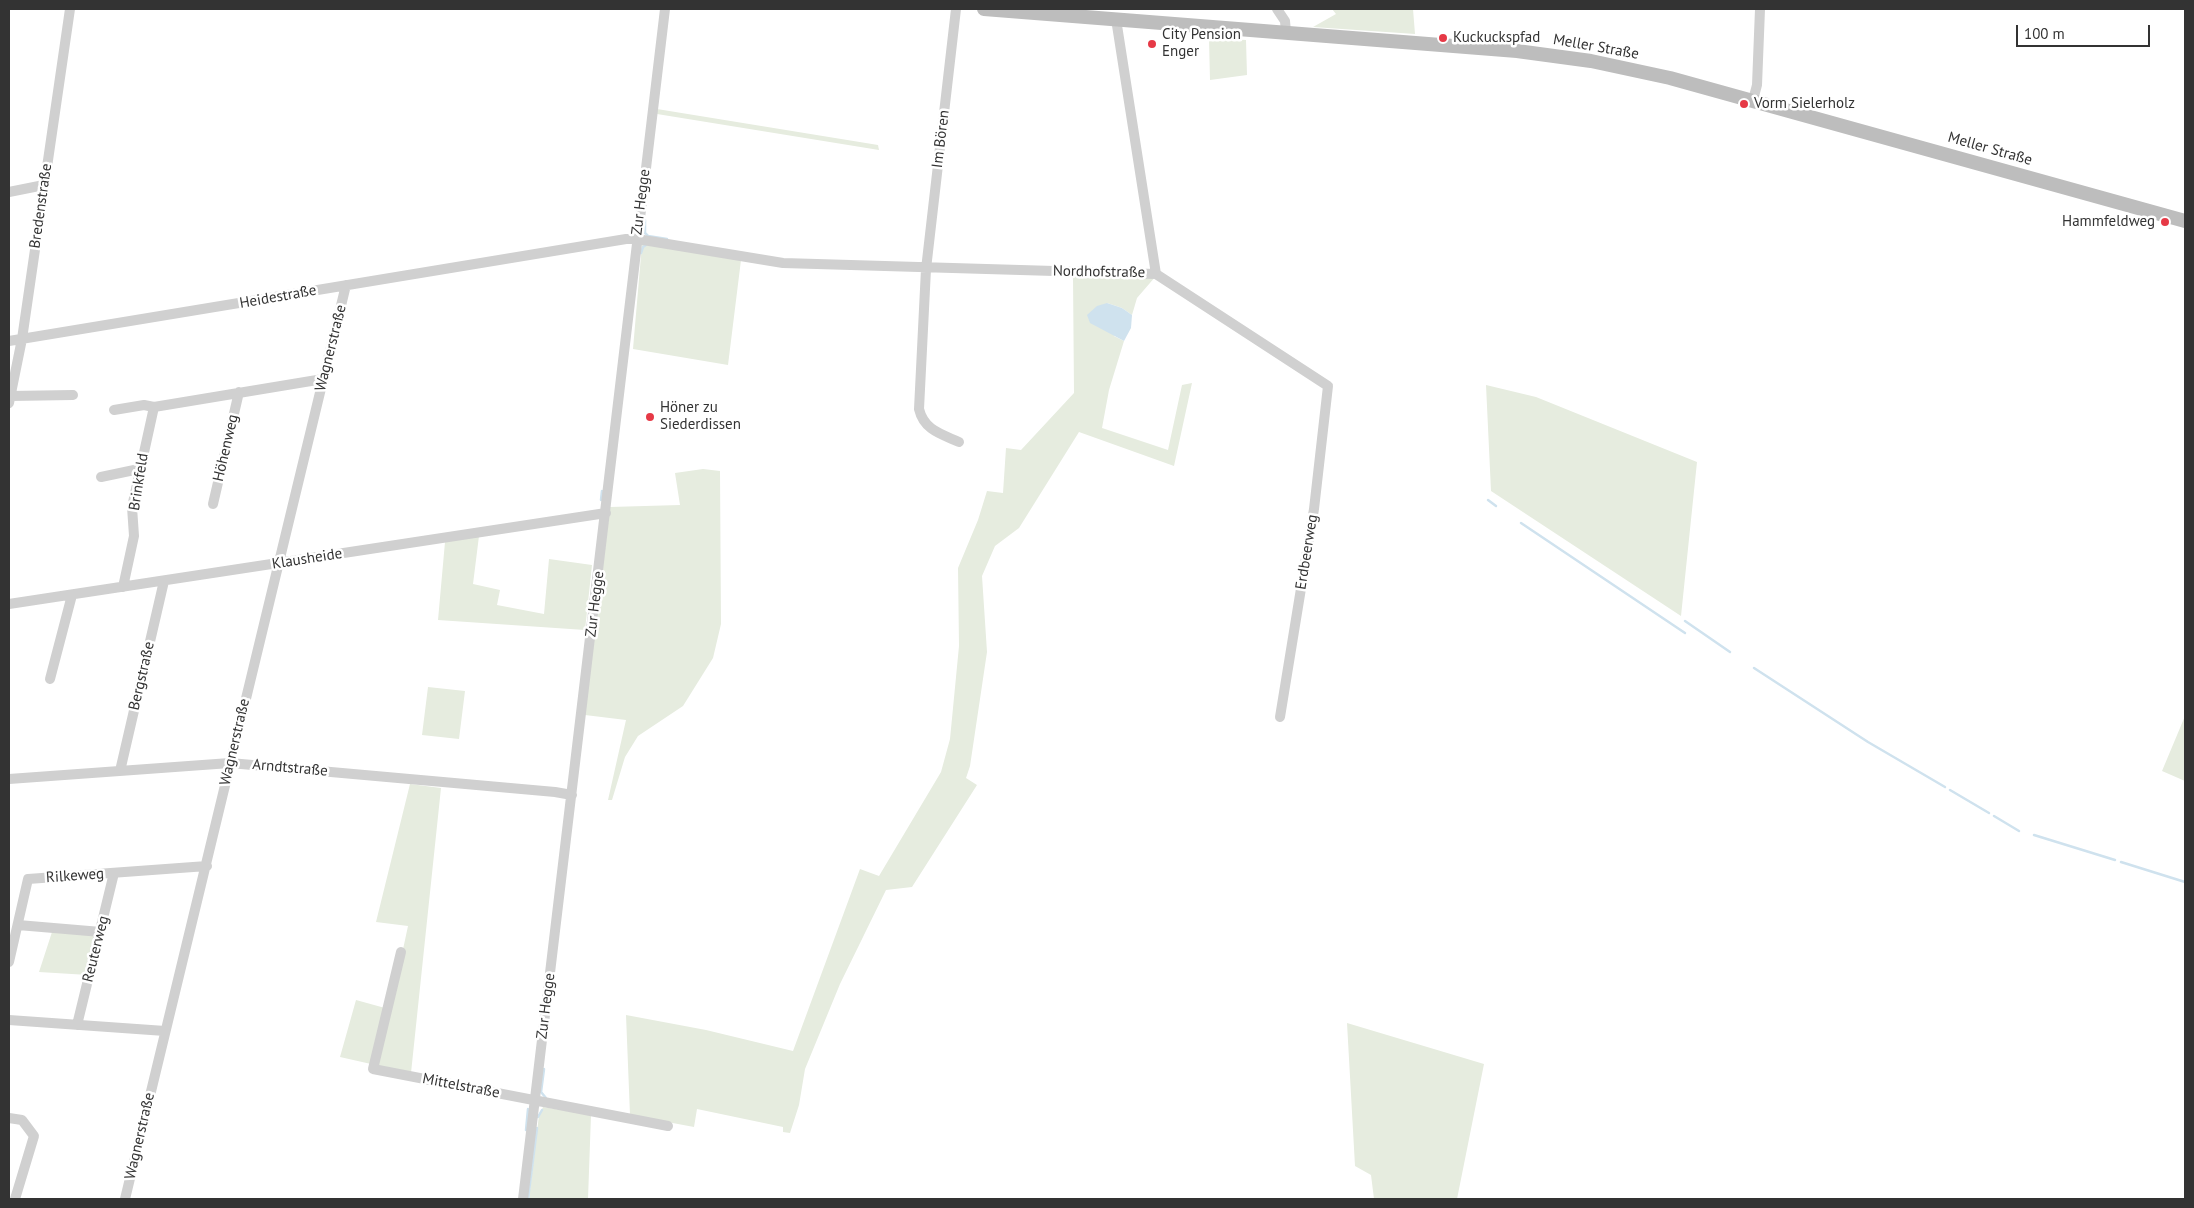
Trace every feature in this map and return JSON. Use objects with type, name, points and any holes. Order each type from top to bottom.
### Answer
[{"type":"main road","name":"Meller Straße","points":[[984,9],[1451,45],[1562,56],[1670,78],[2185,220]]},
{"type":"street","name":"Bredenstraße","points":[[10,400],[22,338],[70,9]]},
{"type":"street","name":"Zur Hegge","points":[[523,1199],[606,513],[636,239],[665,9]]},
{"type":"street","name":"Im Bören","points":[[926,269],[956,9]]},
{"type":"street","points":[[1753,100],[1757,84],[1760,9]]},
{"type":"street","points":[[1280,10],[1285,21],[1286,32]]},
{"type":"street","points":[[1116,19],[1156,274]]},
{"type":"street","points":[[9,192],[44,185]]},
{"type":"street","name":"Nordhofstraße","points":[[636,239],[783,263],[926,269],[1156,274],[1328,386]]},
{"type":"street","name":"Heidestraße","points":[[9,341],[636,239]]},
{"type":"street","points":[[926,269],[919,409],[924,424],[930,430],[958,442]]},
{"type":"street","name":"Wagnerstraße","points":[[125,1199],[346,285]]},
{"type":"street","points":[[114,410],[144,405],[154,407],[323,379]]},
{"type":"street","name":"Erdbeerweg","points":[[1280,717],[1314,509],[1328,386]]},
{"type":"street","name":"Höhenweg","points":[[214,504],[239,392]]},
{"type":"street","points":[[10,400],[73,395]]},
{"type":"street","name":"Brinkfeld","points":[[123,587],[134,536],[132,507],[154,407]]},
{"type":"street","points":[[101,477],[139,470]]},
{"type":"street","name":"Klausheide","points":[[9,604],[606,513]]},
{"type":"street","name":"Bergstraße","points":[[120,771],[164,581]]},
{"type":"street","points":[[50,679],[72,595]]},
{"type":"street","name":"Arndtstraße","points":[[9,779],[230,763],[572,795]]},
{"type":"street","name":"Rilkeweg","points":[[9,962],[28,879],[207,866]]},
{"type":"street","name":"Reuterweg","points":[[77,1025],[114,873]]},
{"type":"street","points":[[18,925],[101,932]]},
{"type":"street","name":"Mittelstraße","points":[[400,952],[372,1069],[668,1126]]},
{"type":"street","points":[[9,1020],[165,1031]]},
{"type":"street","points":[[9,1118],[22,1120],[34,1136],[15,1199]]},
{"type":"shaded area","points":[[1332,9],[1413,9],[1415,34],[1313,27],[1336,14]]},
{"type":"shaded area","points":[[1209,38],[1246,40],[1247,75],[1210,80]]},
{"type":"shaded area","points":[[657,109],[878,145],[879,150],[657,114]]},
{"type":"shaded area","points":[[642,244],[741,260],[728,365],[633,349]]},
{"type":"shaded area","points":[[1077,275],[1156,276],[1137,298],[1132,315],[1122,308],[1107,303],[1114,336],[1124,341],[1109,390],[1102,428],[1168,450],[1182,385],[1192,383],[1174,466],[1079,432],[1019,528],[995,546],[982,576],[987,652],[970,766],[966,778],[977,785],[912,887],[886,890],[840,984],[805,1069],[799,1105],[790,1133],[783,1132],[783,1127],[697,1109],[694,1127],[630,1115],[626,1015],[706,1030],[793,1051],[860,869],[879,876],[941,772],[950,739],[959,646],[958,568],[978,520],[987,491],[1003,493],[1006,448],[1021,450],[1074,393],[1073,277]]},
{"type":"shaded area","points":[[1486,385],[1536,397],[1697,462],[1681,616],[1491,491]]},
{"type":"shaded area","points":[[703,469],[720,471],[721,624],[713,658],[683,706],[638,736],[625,757],[612,800],[608,800],[626,720],[585,715],[610,507],[680,505],[675,473]]},
{"type":"shaded area","points":[[479,536],[473,584],[500,590],[497,605],[544,614],[549,559],[592,565],[585,630],[438,620],[445,542]]},
{"type":"shaded area","points":[[428,687],[465,691],[459,739],[422,735]]},
{"type":"shaded area","points":[[2185,716],[2185,781],[2162,771]]},
{"type":"shaded area","points":[[410,784],[441,788],[411,1073],[378,1066],[408,926],[376,922]]},
{"type":"shaded area","points":[[52,932],[94,935],[96,939],[88,975],[39,972]]},
{"type":"shaded area","points":[[356,1000],[385,1008],[371,1064],[340,1057]]},
{"type":"shaded area","points":[[1347,1023],[1484,1064],[1457,1199],[1374,1199],[1371,1175],[1355,1166]]},
{"type":"shaded area","points":[[543,1107],[591,1115],[588,1199],[529,1199],[539,1115]]},
{"type":"water","points":[[1107,303],[1122,308],[1132,315],[1131,328],[1124,341],[1090,323],[1087,315],[1097,306]]},
{"type":"waterway","points":[[645,220],[645,233],[648,236],[667,239]]},
{"type":"waterway","points":[[641,253],[646,245]]},
{"type":"waterway","points":[[601,500],[602,491]]},
{"type":"waterway","points":[[1488,500],[1496,506]]},
{"type":"waterway","points":[[1521,523],[1685,633]]},
{"type":"waterway","points":[[1685,621],[1730,652]]},
{"type":"waterway","points":[[1754,668],[1868,742],[1945,787]]},
{"type":"waterway","points":[[1950,790],[1989,813]]},
{"type":"waterway","points":[[1994,816],[2019,831]]},
{"type":"waterway","points":[[2034,835],[2115,860]]},
{"type":"waterway","points":[[2121,862],[2185,882]]},
{"type":"waterway","points":[[544,1069],[541,1092],[546,1098]]},
{"type":"waterway","points":[[526,1130],[528,1109]]},
{"type":"waterway","points":[[538,1117],[542,1110]]},
{"type":"waterway","points":[[528,1199],[537,1128]]},
{"type":"place","name":"Kuckuckspfad","points":[[1443,38]]},
{"type":"place","name":"City Pension Enger","points":[[1152,44]]},
{"type":"place","name":"Vorm Sielerholz","points":[[1744,104]]},
{"type":"place","name":"Hammfeldweg","points":[[2165,222]]},
{"type":"place","name":"Höner zu Siederdissen","points":[[650,417]]}]
